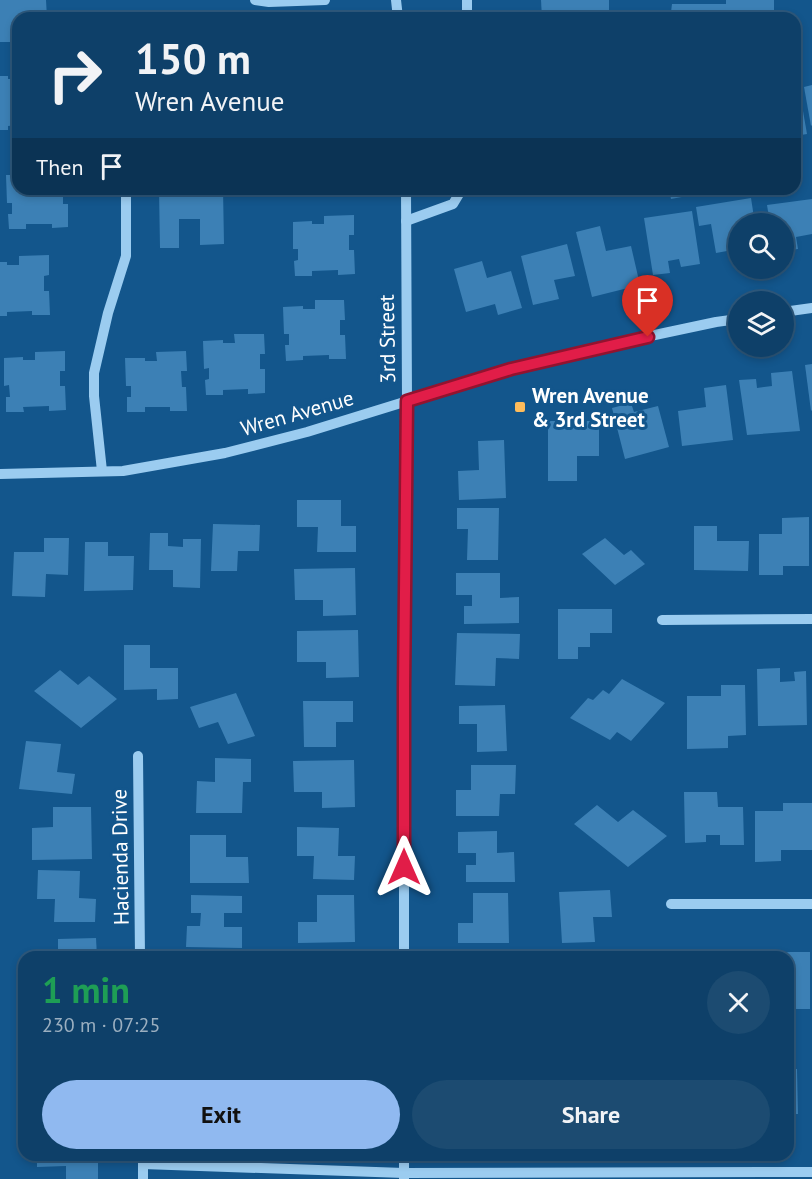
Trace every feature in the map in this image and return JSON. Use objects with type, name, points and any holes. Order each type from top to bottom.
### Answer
[{"type":"street","points":[[255,0],[269,2],[325,0]]},
{"type":"street","points":[[102,471],[94,396],[94,373],[108,313],[126,256],[126,195]]},
{"type":"street","name":"3rd Street","points":[[404,951],[406,195]]},
{"type":"street","points":[[406,221],[453,204],[458,195]]},
{"type":"street","points":[[794,310],[812,308]]},
{"type":"street","name":"Wren Avenue","points":[[0,474],[123,471],[225,453],[278,440],[511,369],[603,346],[728,320]]},
{"type":"street","points":[[662,620],[812,619]]},
{"type":"street","name":"Hacienda Drive","points":[[138,756],[140,951]]},
{"type":"street","points":[[671,904],[812,904]]},
{"type":"street","points":[[142,1179],[143,1161]]},
{"type":"street","points":[[159,1161],[404,1176],[812,1172]]},
{"type":"building","points":[[0,0],[46,0],[47,12],[12,12],[12,38],[10,42],[0,42]]},
{"type":"building","points":[[541,0],[609,0],[609,12],[542,12]]},
{"type":"building","points":[[726,0],[774,0],[774,12],[671,12],[672,4],[726,4]]},
{"type":"building","points":[[0,76],[8,76],[8,79],[12,79],[12,126],[8,126],[8,130],[0,130]]},
{"type":"building","points":[[812,85],[812,125],[811,126],[804,87]]},
{"type":"building","points":[[801,100],[807,134],[801,135]]},
{"type":"building","points":[[6,175],[12,175],[12,195],[63,195],[63,204],[68,204],[68,227],[52,228],[52,224],[26,224],[26,229],[9,229],[8,214],[12,214],[12,203],[7,203]]},
{"type":"building","points":[[159,195],[223,195],[224,244],[200,245],[200,219],[179,219],[179,248],[160,248]]},
{"type":"building","points":[[670,195],[687,195],[687,196],[671,199]]},
{"type":"building","points":[[751,198],[753,213],[728,213],[728,251],[716,253],[711,224],[699,226],[696,207]]},
{"type":"building","points":[[812,199],[812,234],[796,237],[798,249],[794,250],[794,213],[768,213],[767,205]]},
{"type":"building","points":[[692,211],[700,264],[681,267],[679,259],[668,261],[670,273],[653,275],[644,218]]},
{"type":"building","points":[[354,215],[354,235],[349,235],[349,250],[354,250],[355,274],[338,275],[338,270],[312,271],[312,276],[295,276],[294,261],[298,260],[298,249],[293,249],[293,222],[312,221],[312,224],[324,224],[324,216]]},
{"type":"building","points":[[600,226],[606,251],[631,246],[640,285],[592,297],[576,232]]},
{"type":"building","points":[[567,244],[575,276],[554,280],[559,299],[533,305],[521,256]]},
{"type":"building","points":[[49,255],[49,275],[44,276],[44,291],[49,291],[50,315],[32,315],[32,311],[7,312],[7,316],[0,316],[0,262],[7,262],[7,265],[19,265],[19,256]]},
{"type":"building","points":[[482,261],[487,278],[511,271],[522,308],[498,315],[495,304],[466,312],[454,269]]},
{"type":"building","points":[[315,300],[344,300],[345,320],[340,320],[340,335],[345,335],[346,359],[329,359],[329,355],[303,356],[303,360],[286,361],[285,345],[289,345],[289,334],[284,334],[283,307],[303,306],[303,309],[315,309]]},
{"type":"building","points":[[234,334],[264,334],[265,354],[260,354],[260,369],[265,369],[265,393],[248,394],[248,389],[223,390],[223,395],[206,395],[205,380],[209,379],[209,368],[204,369],[203,341],[223,340],[223,343],[235,343]]},
{"type":"building","points":[[65,351],[65,371],[60,371],[60,386],[65,386],[66,410],[49,411],[49,406],[23,407],[24,412],[6,412],[6,397],[10,397],[9,385],[4,386],[4,358],[23,357],[23,360],[35,360],[35,352]]},
{"type":"building","points":[[186,351],[187,371],[181,371],[182,387],[186,387],[187,411],[170,411],[170,407],[145,407],[145,412],[127,412],[127,397],[131,397],[131,386],[126,386],[125,358],[145,358],[145,361],[157,361],[156,352]]},
{"type":"building","points":[[812,364],[812,410],[811,411],[805,365]]},
{"type":"building","points":[[792,371],[800,431],[747,435],[739,380],[756,379],[757,388],[772,386],[771,373]]},
{"type":"building","points":[[726,385],[733,440],[682,446],[678,411],[706,407],[704,388]]},
{"type":"building","points":[[631,403],[634,412],[658,406],[669,447],[625,459],[612,408]]},
{"type":"building","points":[[548,421],[599,421],[599,456],[577,456],[577,481],[548,481]]},
{"type":"building","points":[[504,440],[506,498],[459,500],[458,471],[479,470],[478,441]]},
{"type":"building","points":[[297,500],[341,500],[341,526],[356,526],[356,552],[317,552],[318,527],[297,527]]},
{"type":"building","points":[[457,508],[499,508],[498,560],[467,560],[468,529],[457,529]]},
{"type":"building","points":[[809,517],[809,566],[783,566],[783,575],[759,575],[759,534],[782,534],[782,518]]},
{"type":"building","points":[[213,524],[260,525],[259,551],[238,551],[237,571],[211,571]]},
{"type":"building","points":[[694,526],[717,526],[717,541],[749,541],[748,571],[694,570]]},
{"type":"building","points":[[150,533],[168,533],[168,546],[183,547],[183,539],[201,539],[200,588],[173,587],[173,570],[149,570]]},
{"type":"building","points":[[44,538],[69,538],[68,575],[46,574],[45,597],[12,596],[14,552],[44,552]]},
{"type":"building","points":[[605,538],[624,555],[631,550],[645,564],[615,585],[582,554]]},
{"type":"building","points":[[85,542],[108,542],[108,556],[134,556],[133,590],[84,591]]},
{"type":"building","points":[[355,568],[356,615],[323,616],[323,600],[295,600],[294,569]]},
{"type":"building","points":[[456,573],[500,573],[500,598],[519,597],[519,623],[464,624],[464,606],[472,606],[472,595],[456,595]]},
{"type":"building","points":[[558,609],[612,609],[612,633],[590,633],[590,647],[578,647],[578,659],[558,659]]},
{"type":"building","points":[[358,630],[359,677],[326,678],[326,662],[297,662],[297,631]]},
{"type":"building","points":[[457,633],[520,634],[519,659],[496,658],[495,686],[455,685]]},
{"type":"building","points":[[124,645],[150,645],[150,668],[178,668],[178,699],[157,700],[157,689],[124,690]]},
{"type":"building","points":[[780,668],[780,682],[795,681],[794,672],[806,671],[807,725],[758,726],[757,669]]},
{"type":"building","points":[[60,670],[78,685],[89,676],[117,699],[81,728],[34,691]]},
{"type":"building","points":[[622,679],[665,703],[631,741],[617,732],[610,740],[570,718],[588,698],[593,700],[603,690],[609,694]]},
{"type":"building","points":[[721,685],[745,685],[746,735],[728,736],[728,748],[687,749],[687,696],[721,696]]},
{"type":"building","points":[[236,693],[255,736],[228,744],[218,722],[199,728],[190,707]]},
{"type":"building","points":[[303,701],[353,701],[353,722],[336,722],[336,747],[304,747]]},
{"type":"building","points":[[505,705],[507,751],[477,752],[477,724],[459,724],[459,706]]},
{"type":"building","points":[[26,741],[61,744],[57,772],[75,774],[72,794],[19,789]]},
{"type":"building","points":[[215,758],[251,759],[251,782],[243,782],[242,813],[196,813],[197,781],[215,782]]},
{"type":"building","points":[[354,760],[355,807],[322,808],[322,792],[294,792],[293,761]]},
{"type":"building","points":[[471,765],[516,765],[515,794],[500,794],[499,816],[456,816],[456,790],[471,790]]},
{"type":"building","points":[[684,792],[717,792],[718,807],[743,807],[744,845],[720,845],[720,835],[706,835],[706,842],[685,843]]},
{"type":"building","points":[[783,803],[812,803],[812,850],[781,850],[781,861],[755,862],[755,811],[783,811]]},
{"type":"building","points":[[597,805],[618,822],[633,810],[667,836],[628,867],[574,824]]},
{"type":"building","points":[[53,807],[91,807],[92,859],[32,860],[32,828],[53,827]]},
{"type":"building","points":[[297,827],[339,828],[338,856],[355,856],[354,880],[313,879],[314,856],[297,856]]},
{"type":"building","points":[[497,831],[497,853],[514,852],[515,882],[466,882],[466,865],[476,865],[476,853],[458,853],[458,832]]},
{"type":"building","points":[[190,835],[226,835],[226,857],[248,857],[249,883],[190,883]]},
{"type":"building","points":[[38,870],[80,871],[79,898],[96,899],[95,922],[54,922],[55,899],[37,899]]},
{"type":"building","points":[[610,890],[612,917],[593,917],[595,942],[562,943],[559,892]]},
{"type":"building","points":[[473,893],[508,893],[509,943],[458,943],[458,923],[473,923]]},
{"type":"building","points":[[191,895],[242,896],[242,913],[224,913],[224,927],[242,927],[242,948],[186,947],[187,926],[200,926],[201,913],[191,913]]},
{"type":"building","points":[[317,895],[354,895],[355,942],[298,943],[298,922],[317,922]]},
{"type":"building","points":[[96,938],[97,951],[58,951],[58,939]]},
{"type":"building","points":[[794,952],[810,952],[810,1009],[794,1009]]},
{"type":"building","points":[[794,1069],[797,1069],[798,1114],[794,1114]]},
{"type":"building","points":[[37,1161],[98,1161],[98,1179],[66,1179],[66,1166],[37,1167]]},
{"type":"place","name":"Wren Avenue & 3rd Street","points":[[520,407]]},
{"type":"route","points":[[404,867],[407,401],[511,369],[648,337]]}]
